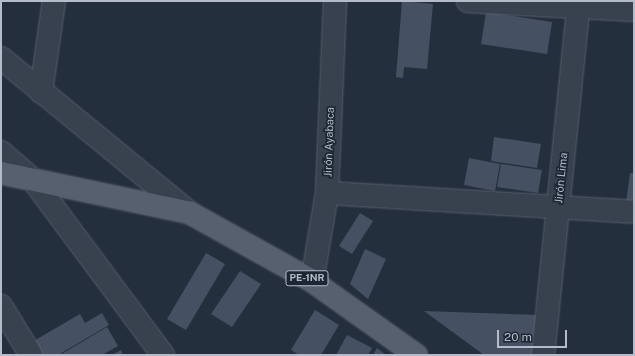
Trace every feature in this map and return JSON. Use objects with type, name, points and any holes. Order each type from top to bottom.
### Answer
[{"type":"main road","name":"PE-1NR","points":[[1,173],[190,213],[312,281],[416,355]]},
{"type":"street","points":[[41,92],[54,1]]},
{"type":"street","name":"Jirón Ayabaca","points":[[312,281],[327,192],[335,1]]},
{"type":"street","points":[[468,1],[578,4],[634,10]]},
{"type":"street","name":"Jirón Lima","points":[[543,355],[578,4]]},
{"type":"street","points":[[1,58],[190,213]]},
{"type":"street","points":[[1,152],[40,181],[163,355]]},
{"type":"street","points":[[327,192],[558,205],[634,212]]},
{"type":"street","points":[[1,306],[31,355]]},
{"type":"building","points":[[402,1],[433,4],[427,69],[404,67],[403,78],[396,77]]},
{"type":"building","points":[[486,12],[552,22],[547,54],[481,44]]},
{"type":"building","points":[[494,137],[541,144],[537,168],[491,161]]},
{"type":"building","points":[[469,158],[500,164],[495,191],[464,185]]},
{"type":"building","points":[[501,164],[542,170],[538,193],[497,187]]},
{"type":"building","points":[[630,173],[634,173],[634,204],[626,203]]},
{"type":"building","points":[[360,213],[373,221],[352,254],[339,246]]},
{"type":"building","points":[[365,249],[386,259],[368,299],[350,284]]},
{"type":"building","points":[[206,253],[225,264],[186,330],[167,319]]},
{"type":"building","points":[[240,271],[261,284],[232,327],[211,314]]},
{"type":"building","points":[[315,310],[339,325],[321,355],[299,355],[291,350]]},
{"type":"building","points":[[424,311],[539,315],[533,355],[484,355]]},
{"type":"building","points":[[102,313],[109,325],[58,355],[39,355],[32,342],[80,314],[85,323]]},
{"type":"building","points":[[107,327],[118,346],[102,355],[60,355]]},
{"type":"building","points":[[347,335],[372,348],[368,355],[336,355]]},
{"type":"building","points":[[377,348],[386,355],[373,355]]},
{"type":"building","points":[[121,350],[123,355],[112,355]]}]
